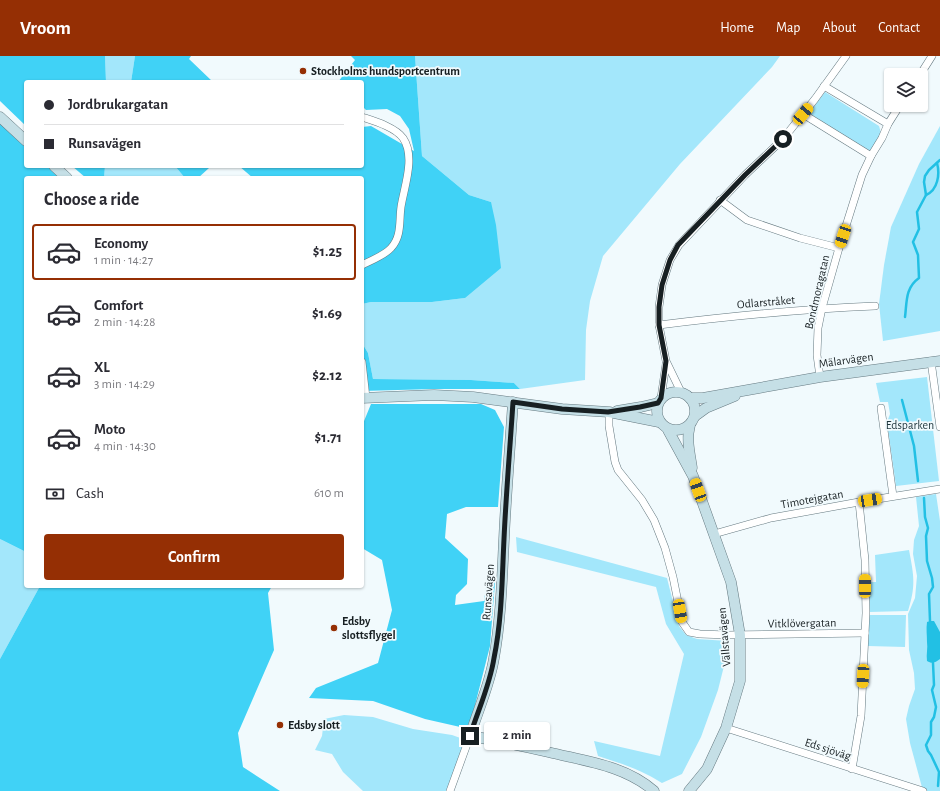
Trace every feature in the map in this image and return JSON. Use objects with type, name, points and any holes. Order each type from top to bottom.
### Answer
[{"type":"street","points":[[364,398],[434,395],[473,397],[562,409],[608,412],[659,422],[668,430],[682,430],[692,420],[694,407],[690,398],[681,392],[666,361],[659,325],[659,307],[662,285],[670,260],[678,245],[720,200],[783,139],[846,56]]},
{"type":"street","points":[[924,68],[932,56]]},
{"type":"street","points":[[824,86],[888,124]]},
{"type":"street","name":"Bondmoragatan","points":[[820,377],[817,355],[818,328],[822,308],[839,248],[859,185],[871,156],[896,112]]},
{"type":"street","points":[[803,114],[871,156]]},
{"type":"street","points":[[0,117],[24,139]]},
{"type":"street","points":[[364,118],[386,126],[402,136],[406,144],[408,154],[407,182],[401,207],[399,235],[391,249],[364,264]]},
{"type":"street","points":[[56,168],[64,176]]},
{"type":"street","points":[[720,200],[747,220],[800,238],[839,248]]},
{"type":"street","name":"Odlarstråket","points":[[659,325],[751,314],[822,308],[875,306]]},
{"type":"street","points":[[659,422],[657,412],[666,361]]},
{"type":"street","points":[[936,361],[940,427]]},
{"type":"street","name":"Mälarvägen","points":[[690,398],[703,398],[820,377],[936,361]]},
{"type":"street","name":"Mälarvägen","points":[[692,420],[706,408],[756,388]]},
{"type":"street","points":[[608,412],[640,407],[660,400],[671,392],[681,392]]},
{"type":"street","name":"Runsavägen","points":[[470,736],[488,683],[497,640],[502,585],[513,402]]},
{"type":"street","points":[[881,408],[893,496]]},
{"type":"street","name":"Vitklövergatan","points":[[608,412],[608,426],[615,462],[618,470],[642,500],[654,520],[665,548],[673,577],[682,622],[689,632],[700,634],[740,635],[865,633]]},
{"type":"street","name":"Vällstavägen","points":[[692,420],[688,433],[688,440],[693,476]]},
{"type":"street","name":"Vällstavägen","points":[[668,430],[693,476],[731,582],[740,635],[740,681],[726,728],[707,769],[689,791]]},
{"type":"street","name":"Timotejgatan","points":[[714,534],[771,518],[940,489]]},
{"type":"street","points":[[852,769],[861,716],[865,633],[865,560],[859,502]]},
{"type":"street","name":"Eds sjöväg","points":[[726,728],[923,791]]},
{"type":"street","points":[[450,791],[470,736],[514,744],[606,766],[628,774],[644,783],[654,791]]},
{"type":"green space","points":[[105,56],[135,56],[131,80],[106,80]]},
{"type":"green space","points":[[415,56],[780,56],[772,67],[680,164],[603,256],[590,301],[586,330],[585,380],[520,389],[514,383],[471,380],[373,379],[368,353],[364,346],[364,304],[371,302],[432,302],[465,298],[491,202],[469,195],[422,156]]},
{"type":"green space","points":[[825,92],[879,126],[881,133],[872,151],[869,152],[809,113]]},
{"type":"green space","points":[[940,126],[940,331],[883,341],[879,304],[891,227],[919,164]]},
{"type":"green space","points":[[105,168],[177,168],[183,176],[104,176]]},
{"type":"green space","name":"Edsparken","points":[[927,377],[939,481],[896,486],[887,422],[890,414],[888,402],[880,402],[876,383]]},
{"type":"green space","points":[[936,494],[940,521],[940,791],[923,791],[910,743],[906,719],[915,689],[914,673],[909,650],[908,614],[915,598],[917,576],[913,554],[914,540],[919,526],[916,497]]},
{"type":"green space","points":[[516,537],[667,578],[679,626],[686,635],[697,639],[728,641],[726,658],[718,690],[701,737],[682,774],[662,783],[623,764],[598,756],[594,741],[660,756],[684,654],[666,624],[656,587],[517,552]]},
{"type":"green space","points":[[0,539],[24,551],[24,588],[39,588],[0,659]]},
{"type":"green space","points":[[909,550],[912,567],[913,588],[908,611],[869,612],[869,582],[876,582],[875,555]]},
{"type":"green space","points":[[869,615],[906,615],[905,647],[868,646]]},
{"type":"green space","points":[[344,715],[373,717],[413,729],[452,735],[466,740],[447,791],[363,791],[343,772],[332,754],[315,750],[322,736],[324,719]]},
{"type":"shaded area","points":[[0,56],[105,56],[106,80],[24,80],[24,124],[0,101]]},
{"type":"shaded area","points":[[135,56],[191,56],[189,59],[211,80],[131,80]]},
{"type":"shaded area","points":[[351,56],[415,56],[422,156],[469,195],[491,202],[496,225],[501,268],[465,298],[432,302],[371,302],[364,304],[364,176],[251,176],[241,168],[364,168],[364,127],[371,126],[414,151],[409,129],[400,116],[387,109],[366,110],[364,108],[364,80],[340,80],[355,60]]},
{"type":"shaded area","points":[[0,122],[24,144],[24,168],[50,168],[59,176],[24,176],[24,551],[0,539]]},
{"type":"shaded area","points":[[74,168],[105,168],[104,176],[84,176]]},
{"type":"shaded area","points":[[177,168],[209,168],[200,176],[183,176]]},
{"type":"shaded area","points":[[364,346],[368,353],[373,379],[471,380],[514,383],[520,389],[364,391]]},
{"type":"shaded area","points":[[371,404],[481,404],[495,410],[504,427],[498,507],[466,507],[447,514],[445,538],[468,559],[467,584],[456,595],[455,605],[484,601],[487,581],[495,582],[490,646],[469,729],[425,719],[373,701],[309,698],[316,688],[378,663],[392,610],[382,560],[364,549],[364,421]]},
{"type":"shaded area","points":[[39,588],[271,588],[268,593],[274,650],[238,733],[243,767],[280,791],[0,791],[0,659]]},
{"type":"shaded area","points":[[934,621],[940,632],[940,659],[932,663],[927,661],[927,622]]},
{"type":"waterway","points":[[905,317],[909,291],[914,282],[919,278],[918,255],[913,242],[919,229],[917,212],[926,195],[924,182],[925,176],[940,160]]},
{"type":"waterway","points":[[926,195],[936,186],[938,177],[937,163]]},
{"type":"waterway","points":[[902,400],[914,446],[918,481]]},
{"type":"waterway","points":[[924,498],[925,517],[928,528],[926,536],[927,561],[933,587],[929,594],[930,621]]},
{"type":"waterway","points":[[933,663],[934,685],[932,690],[936,707],[934,717],[931,722],[931,735],[926,745],[939,772],[938,786]]},
{"type":"place","name":"Stockholms hundsportcentrum","points":[[303,71]]},
{"type":"place","name":"Edsby slottsflygel","points":[[334,628]]},
{"type":"place","name":"Edsby slott","points":[[280,725]]},
{"type":"route","points":[[470,736],[488,683],[498,634],[513,402],[562,409],[608,412],[658,403],[661,398],[663,388],[666,361],[659,325],[659,307],[662,285],[670,260],[678,245],[720,200],[783,139]]}]
